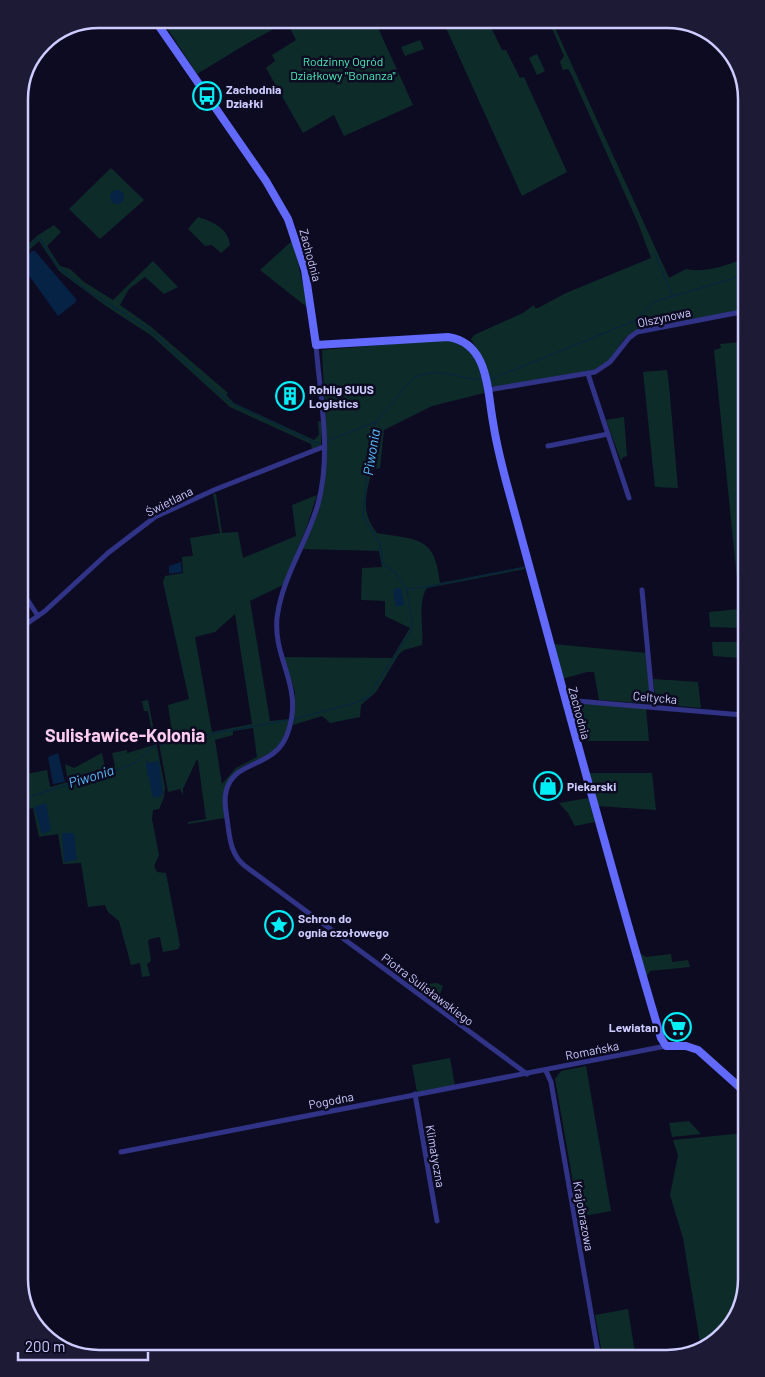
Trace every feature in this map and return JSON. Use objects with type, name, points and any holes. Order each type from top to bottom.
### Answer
[{"type":"street","name":"Zachodnia","points":[[160,28],[266,181],[288,219],[303,262],[316,345],[438,337],[455,338],[465,342],[474,350],[487,383],[504,473],[565,700],[629,929],[661,1038],[666,1046]]},
{"type":"street","name":"Olszynowa","points":[[487,383],[588,374],[606,366],[629,338],[637,332],[738,313]]},
{"type":"street","name":"Piotra Sulisławskiego","points":[[316,345],[322,389],[323,477],[318,501],[285,584],[277,617],[278,642],[293,692],[290,725],[283,744],[277,752],[241,770],[227,787],[225,802],[233,852],[245,866],[526,1074]]},
{"type":"street","points":[[588,374],[629,498]]},
{"type":"street","points":[[548,446],[608,434]]},
{"type":"street","name":"Świetlana","points":[[28,623],[108,553],[155,517],[214,490],[323,447]]},
{"type":"street","points":[[642,590],[653,707]]},
{"type":"street","points":[[28,601],[38,616]]},
{"type":"street","name":"Celtycka","points":[[565,700],[738,715]]},
{"type":"street","name":"Romańska","points":[[546,1071],[666,1046],[686,1046],[698,1050],[738,1086]]},
{"type":"street","points":[[551,1082],[561,1068]]},
{"type":"street","name":"Pogodna","points":[[122,1152],[415,1094],[546,1071]]},
{"type":"street","name":"Krajobrazowa","points":[[546,1071],[551,1082],[597,1350]]},
{"type":"street","name":"Klimatyczna","points":[[415,1094],[437,1221]]},
{"type":"green space","points":[[167,28],[276,28],[248,43],[197,74]]},
{"type":"green space","name":"Rodzinny Ogród Działkowy \"Bonanza\"","points":[[290,28],[378,28],[413,105],[344,136],[334,115],[303,133],[266,68],[275,61],[272,55],[296,40]]},
{"type":"green space","points":[[446,28],[491,28],[502,50],[506,50],[520,78],[524,77],[567,172],[522,196]]},
{"type":"green space","points":[[552,28],[555,28],[669,278],[686,269],[721,267],[738,261],[738,311],[638,329],[625,338],[609,360],[594,370],[494,387],[490,385],[484,361],[471,339],[474,335],[523,313],[534,305],[535,308],[538,308],[566,293],[651,258],[638,223],[572,76],[568,69],[563,70],[560,62],[564,56]]},
{"type":"green space","points":[[420,40],[424,49],[405,56],[401,47]]},
{"type":"green space","points":[[537,54],[545,71],[537,75],[529,58]]},
{"type":"green space","points":[[111,168],[144,200],[100,239],[69,209]]},
{"type":"green space","points":[[198,217],[219,226],[226,234],[230,245],[221,253],[212,245],[205,246],[188,229]]},
{"type":"green space","points":[[54,225],[61,232],[47,246],[60,266],[70,269],[84,282],[113,300],[153,261],[178,287],[164,294],[145,277],[129,289],[120,305],[150,326],[228,393],[226,395],[234,403],[314,440],[319,435],[318,421],[322,422],[321,445],[312,449],[311,444],[230,407],[152,336],[106,306],[59,271],[39,241],[28,251],[28,244]]},
{"type":"green space","points":[[293,240],[308,308],[260,270]]},
{"type":"green space","points":[[442,340],[453,341],[462,345],[474,356],[481,373],[484,393],[432,406],[384,430],[380,468],[372,470],[366,495],[368,518],[377,533],[414,540],[429,548],[438,568],[440,583],[523,567],[525,569],[427,588],[422,601],[422,645],[404,650],[399,654],[376,692],[361,705],[360,717],[330,723],[322,716],[293,725],[295,692],[284,657],[392,658],[410,628],[385,616],[385,601],[361,600],[362,568],[382,567],[379,551],[302,549],[317,515],[326,431],[322,350]]},
{"type":"green space","points":[[738,342],[738,589],[714,350],[721,348],[720,344]]},
{"type":"green space","points":[[667,370],[678,488],[655,487],[643,372]]},
{"type":"green space","points":[[624,417],[627,456],[623,457],[621,461],[606,420]]},
{"type":"green space","points":[[213,493],[216,494],[222,533],[238,532],[243,558],[296,536],[292,505],[317,495],[307,526],[283,585],[250,601],[270,721],[289,719],[286,734],[273,752],[245,765],[236,771],[229,780],[226,793],[225,818],[188,824],[188,822],[206,819],[198,761],[197,759],[183,789],[183,795],[180,789],[168,792],[159,743],[173,739],[168,705],[189,699],[163,582],[165,576],[183,573],[182,557],[193,556],[190,538],[220,533]],"holes":[[[235,614],[252,724],[212,732],[195,637],[215,632]],[[253,728],[257,757],[236,768],[222,784],[215,740],[233,735],[233,731]]]},
{"type":"green space","points":[[738,609],[738,628],[710,627],[709,612]]},
{"type":"green space","points":[[712,642],[738,642],[738,658],[713,656]]},
{"type":"green space","points":[[553,644],[647,653],[651,704],[599,700],[594,672],[562,679]]},
{"type":"green space","points":[[653,679],[698,682],[701,708],[667,705],[664,702],[656,704]]},
{"type":"green space","points":[[148,700],[165,788],[164,797],[159,809],[153,810],[152,819],[159,855],[154,866],[157,872],[166,873],[180,945],[178,949],[163,952],[160,937],[150,939],[148,941],[151,961],[147,964],[150,976],[142,977],[140,963],[131,965],[119,921],[108,912],[105,905],[88,907],[81,863],[63,864],[58,834],[39,837],[33,808],[28,809],[28,774],[47,770],[50,787],[68,782],[65,764],[74,768],[102,753],[105,768],[115,766],[112,753],[127,750],[127,753],[154,745],[148,711],[144,711],[142,701]]},
{"type":"green space","points":[[572,702],[646,708],[649,741],[579,741],[569,705]]},
{"type":"green space","points":[[589,773],[652,773],[656,810],[597,806]]},
{"type":"green space","points":[[588,798],[595,822],[575,826],[568,813],[559,803]]},
{"type":"green space","points":[[638,952],[646,957],[671,954],[672,962],[688,960],[690,967],[650,971],[646,977]]},
{"type":"green space","points":[[437,983],[443,986],[440,994],[425,997],[409,985]]},
{"type":"green space","points":[[450,1058],[455,1086],[417,1092],[412,1065]]},
{"type":"green space","points":[[586,1066],[611,1211],[579,1217],[555,1079],[561,1071]]},
{"type":"green space","points":[[689,1121],[701,1134],[672,1137],[669,1123]]},
{"type":"green space","points":[[738,1134],[737,1288],[734,1301],[726,1318],[713,1332],[700,1341],[683,1238],[670,1195],[678,1155],[673,1140]]},
{"type":"green space","points":[[628,1309],[635,1350],[601,1350],[595,1315]]},
{"type":"water","points":[[114,190],[120,190],[124,197],[120,204],[114,204],[110,200],[110,194]]},
{"type":"water","points":[[35,251],[76,299],[76,302],[58,316],[28,274],[28,255]]},
{"type":"water","points":[[181,562],[182,572],[169,574],[169,566]]},
{"type":"water","points":[[396,588],[401,588],[404,605],[396,607],[393,591]]},
{"type":"water","points":[[58,753],[65,782],[53,784],[48,757]]},
{"type":"water","points":[[146,760],[149,763],[158,761],[159,763],[163,793],[160,797],[153,798]]},
{"type":"water","points":[[46,803],[51,830],[42,834],[34,807]]},
{"type":"water","points":[[62,833],[74,833],[77,860],[64,862]]},
{"type":"waterway","points":[[28,247],[37,239],[41,239],[56,265],[87,290],[150,330],[228,401],[313,442],[320,443]]},
{"type":"waterway","points":[[655,254],[673,297]]},
{"type":"waterway","name":"Piwonia","points":[[489,380],[634,321],[654,302],[738,277]]},
{"type":"waterway","name":"Piwonia","points":[[294,719],[355,703],[368,697],[411,631],[412,622],[407,591],[395,572],[383,564],[380,544],[363,516],[366,481],[376,422],[412,379],[421,375],[439,373],[483,380]]},
{"type":"waterway","points":[[327,441],[376,422]]},
{"type":"waterway","points":[[406,589],[426,587],[525,567]]},
{"type":"waterway","name":"Piwonia","points":[[160,745],[187,738],[289,720]]},
{"type":"waterway","name":"Piwonia","points":[[28,798],[119,769],[135,762],[156,746]]},
{"type":"place","name":"Zachodnia Działki","points":[[207,96]]},
{"type":"place","name":"Rohlig SUUS Logistics","points":[[290,396]]},
{"type":"place","name":"Piekarski","points":[[548,786]]},
{"type":"place","name":"Schron do ognia czołowego","points":[[279,925]]},
{"type":"place","name":"Lewiatan","points":[[677,1027]]},
{"type":"district","name":"Sulisławice-Kolonia","points":[[125,735]]}]
